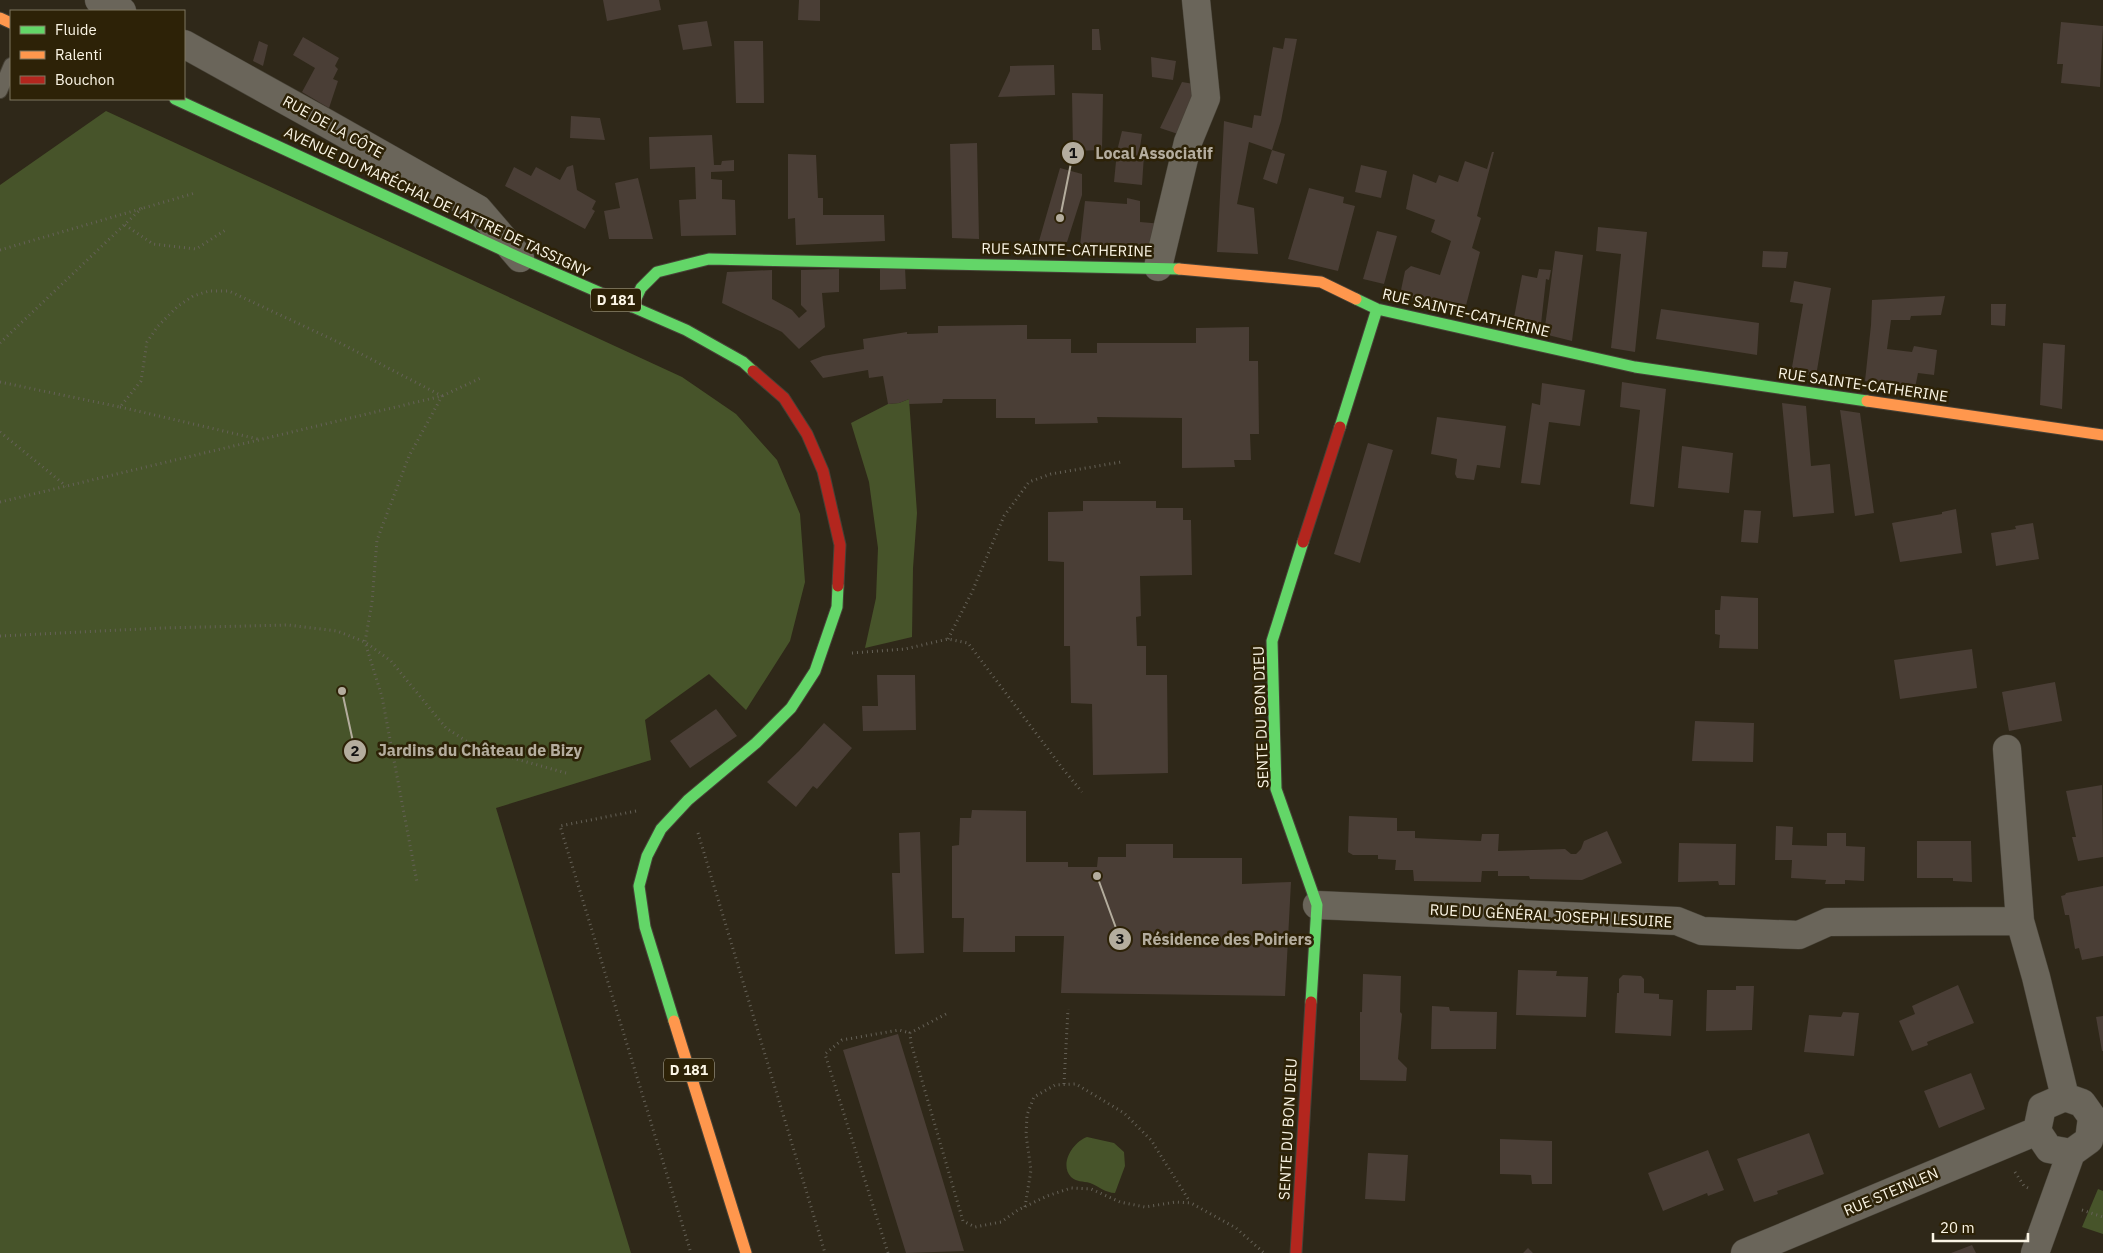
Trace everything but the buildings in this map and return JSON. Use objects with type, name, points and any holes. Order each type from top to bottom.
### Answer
[{"type":"street","points":[[100,0],[120,10]]},
{"type":"street","points":[[1158,266],[1188,142],[1206,98],[1196,0]]},
{"type":"street","name":"RUE DE LA CÔTE","points":[[185,45],[478,210],[520,258]]},
{"type":"street","name":"AVENUE DU MARÉCHAL DE LATTRE DE TASSIGNY","points":[[177,100],[520,258],[686,330],[743,362],[784,398],[808,434],[823,472],[840,545],[837,606],[815,671],[792,708],[756,744],[688,800],[661,828],[647,856],[639,886],[644,927],[746,1253]]},
{"type":"street","name":"RUE SAINTE-CATHERINE","points":[[632,307],[640,288],[657,272],[709,258],[1158,266],[1321,282],[1377,310],[1635,367],[2103,435]]},
{"type":"street","name":"SENTE DU BON DIEU","points":[[1296,1253],[1317,905],[1276,789],[1272,641],[1377,310]]},
{"type":"street","points":[[2007,748],[2020,921],[2036,977],[2065,1096]]},
{"type":"street","name":"RUE DU GÉNÉRAL JOSEPH LESUIRE","points":[[1317,905],[1677,921],[1702,931],[1799,935],[1828,922],[2020,921]]},
{"type":"street","points":[[2035,1253],[2071,1153],[2089,1140],[2097,1115],[2082,1103],[2065,1096],[2042,1107],[2037,1131],[2049,1149],[2071,1153]]},
{"type":"street","name":"RUE STEINLEN","points":[[1745,1253],[2037,1131]]},
{"type":"lane","points":[[0,91],[10,67]]},
{"type":"path","points":[[0,250],[195,193]]},
{"type":"path","points":[[0,343],[143,208]]},
{"type":"path","points":[[125,225],[153,244],[196,249],[227,229]]},
{"type":"path","points":[[120,407],[141,381],[147,342],[158,326],[178,306],[193,296],[209,291],[229,291],[342,344],[442,396]]},
{"type":"path","points":[[0,502],[442,396],[483,377]]},
{"type":"path","points":[[0,382],[120,407],[260,440]]},
{"type":"path","points":[[417,882],[382,697],[365,642],[372,602],[377,540],[410,456],[442,396]]},
{"type":"path","points":[[0,432],[66,486]]},
{"type":"path","points":[[948,639],[972,592],[1004,516],[1029,482],[1051,474],[1121,462]]},
{"type":"path","points":[[0,636],[163,628],[288,625],[337,632],[365,642],[391,661],[446,728],[477,748],[566,773]]},
{"type":"path","points":[[821,652],[871,653],[905,649],[948,639],[968,643],[1082,792]]},
{"type":"path","points":[[688,800],[825,1253]]},
{"type":"path","points":[[642,809],[560,826],[691,1253]]},
{"type":"path","points":[[1064,1084],[1068,1009]]},
{"type":"path","points":[[888,1253],[825,1054],[842,1040],[899,1030],[910,1033],[946,1014]]},
{"type":"path","points":[[910,1033],[911,1043],[963,1221],[975,1227],[1001,1222],[1047,1196],[1071,1188],[1091,1189],[1120,1202],[1145,1207],[1176,1202],[1191,1203],[1236,1228],[1264,1253]]},
{"type":"path","points":[[1025,1207],[1031,1170],[1026,1135],[1027,1114],[1034,1098],[1055,1085],[1064,1084],[1076,1084],[1124,1113],[1151,1140],[1191,1203]]},
{"type":"path","points":[[1998,1147],[2024,1186],[2055,1200],[2103,1217]]},
{"type":"green space","points":[[106,111],[682,377],[736,414],[777,460],[800,514],[805,582],[790,641],[746,710],[709,674],[645,720],[651,760],[496,808],[631,1253],[0,1253],[0,185]]},
{"type":"green space","points":[[909,399],[917,513],[913,568],[912,637],[865,648],[876,598],[878,548],[869,482],[851,423],[888,404],[899,403]]},
{"type":"green space","points":[[1087,1137],[1114,1143],[1124,1152],[1125,1166],[1115,1193],[1105,1191],[1090,1183],[1075,1180],[1068,1172],[1066,1166],[1069,1154],[1077,1144]]},
{"type":"green space","points":[[2098,1189],[2103,1191],[2103,1234],[2082,1227]]},
{"type":"traffic: fast","points":[[177,100],[520,258],[686,330],[743,362],[753,371]]},
{"type":"traffic: fast","points":[[632,307],[641,288],[657,272],[709,259],[1179,269]]},
{"type":"traffic: fast","points":[[1356,299],[1377,309],[1635,367],[1867,401]]},
{"type":"traffic: fast","points":[[1340,427],[1377,309]]},
{"type":"traffic: fast","points":[[1303,542],[1272,641],[1276,789],[1317,905],[1311,1002]]},
{"type":"traffic: fast","points":[[674,1021],[645,927],[639,886],[647,856],[661,829],[688,800],[756,743],[791,708],[815,671],[837,607],[838,586]]},
{"type":"traffic: slow","points":[[0,18],[10,23]]},
{"type":"traffic: slow","points":[[1179,269],[1321,282],[1356,299]]},
{"type":"traffic: slow","points":[[1867,401],[2103,435]]},
{"type":"traffic: slow","points":[[674,1021],[746,1253]]},
{"type":"traffic: jam","points":[[753,371],[784,398],[807,434],[823,471],[840,545],[838,586]]},
{"type":"traffic: jam","points":[[1303,542],[1340,427]]},
{"type":"traffic: jam","points":[[1296,1253],[1311,1002]]},
{"type":"place","name":"Local Associatif","points":[[1060,218]]},
{"type":"place","name":"Jardins du Château de Bizy","points":[[342,691]]},
{"type":"place","name":"Résidence des Poiriers","points":[[1097,876]]}]
